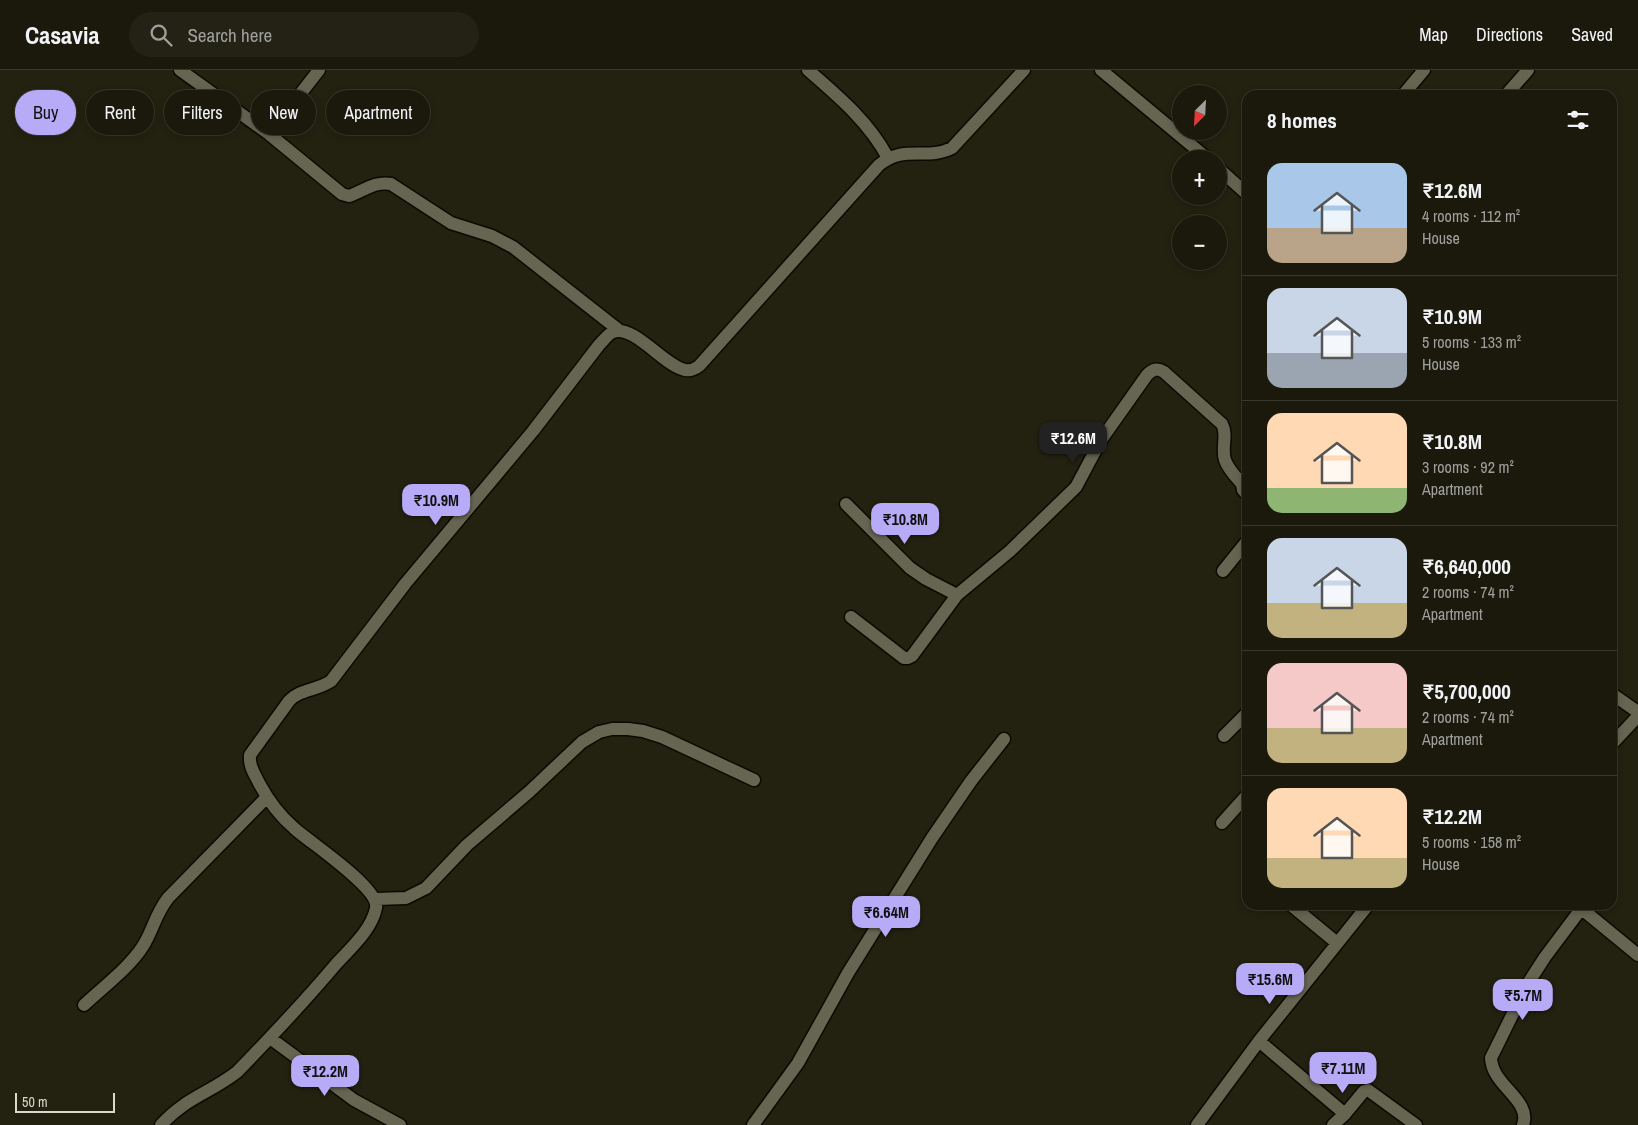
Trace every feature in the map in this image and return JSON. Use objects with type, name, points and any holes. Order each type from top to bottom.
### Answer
[{"type":"street","points":[[180,70],[251,121]]},
{"type":"street","points":[[303,90],[319,70]]},
{"type":"street","points":[[808,70],[870,129],[888,158]]},
{"type":"street","points":[[270,135],[342,194],[349,196],[382,182],[391,184],[451,223],[503,241],[530,259],[620,331],[630,334],[677,367],[686,371],[699,366],[869,174],[888,158],[903,153],[934,154],[952,148],[1024,70]]},
{"type":"street","points":[[1101,70],[1197,150]]},
{"type":"street","points":[[1407,90],[1424,70]]},
{"type":"street","points":[[1510,90],[1528,70]]},
{"type":"street","points":[[1227,176],[1242,190]]},
{"type":"street","points":[[161,1125],[178,1108],[228,1080],[237,1072],[304,1001],[362,935],[377,906],[376,899],[340,864],[294,828],[267,797],[252,770],[249,762],[250,755],[294,696],[322,687],[330,681],[405,584],[533,430],[599,345],[612,332],[620,331]]},
{"type":"street","points":[[851,617],[904,658],[912,656],[957,595],[1010,551],[1076,487],[1101,440],[1147,374],[1152,370],[1158,369],[1164,372],[1222,424],[1225,429],[1224,452],[1226,464],[1242,476]]},
{"type":"street","points":[[846,504],[910,568],[926,579],[957,595]]},
{"type":"street","points":[[1223,571],[1242,547]]},
{"type":"street","points":[[1617,697],[1638,712]]},
{"type":"street","points":[[1617,739],[1638,716]]},
{"type":"street","points":[[1224,736],[1242,718]]},
{"type":"street","points":[[376,899],[406,898],[426,888],[467,846],[529,792],[582,742],[599,732],[612,729],[643,731],[662,737],[754,780]]},
{"type":"street","points":[[753,1125],[798,1063],[848,973],[932,838],[971,781],[1004,739]]},
{"type":"street","points":[[84,1005],[144,945],[160,908],[168,898],[267,797]]},
{"type":"street","points":[[1222,823],[1242,801]]},
{"type":"street","points":[[1297,910],[1337,944]]},
{"type":"street","points":[[1197,1125],[1259,1041],[1364,910]]},
{"type":"street","points":[[1523,1125],[1525,1113],[1495,1074],[1491,1066],[1491,1058],[1527,985],[1577,910]]},
{"type":"street","points":[[1583,910],[1638,956]]},
{"type":"street","points":[[270,1038],[346,1095],[400,1125]]},
{"type":"street","points":[[1259,1041],[1344,1114]]},
{"type":"street","points":[[1333,1125],[1364,1091],[1368,1090],[1416,1125]]}]
